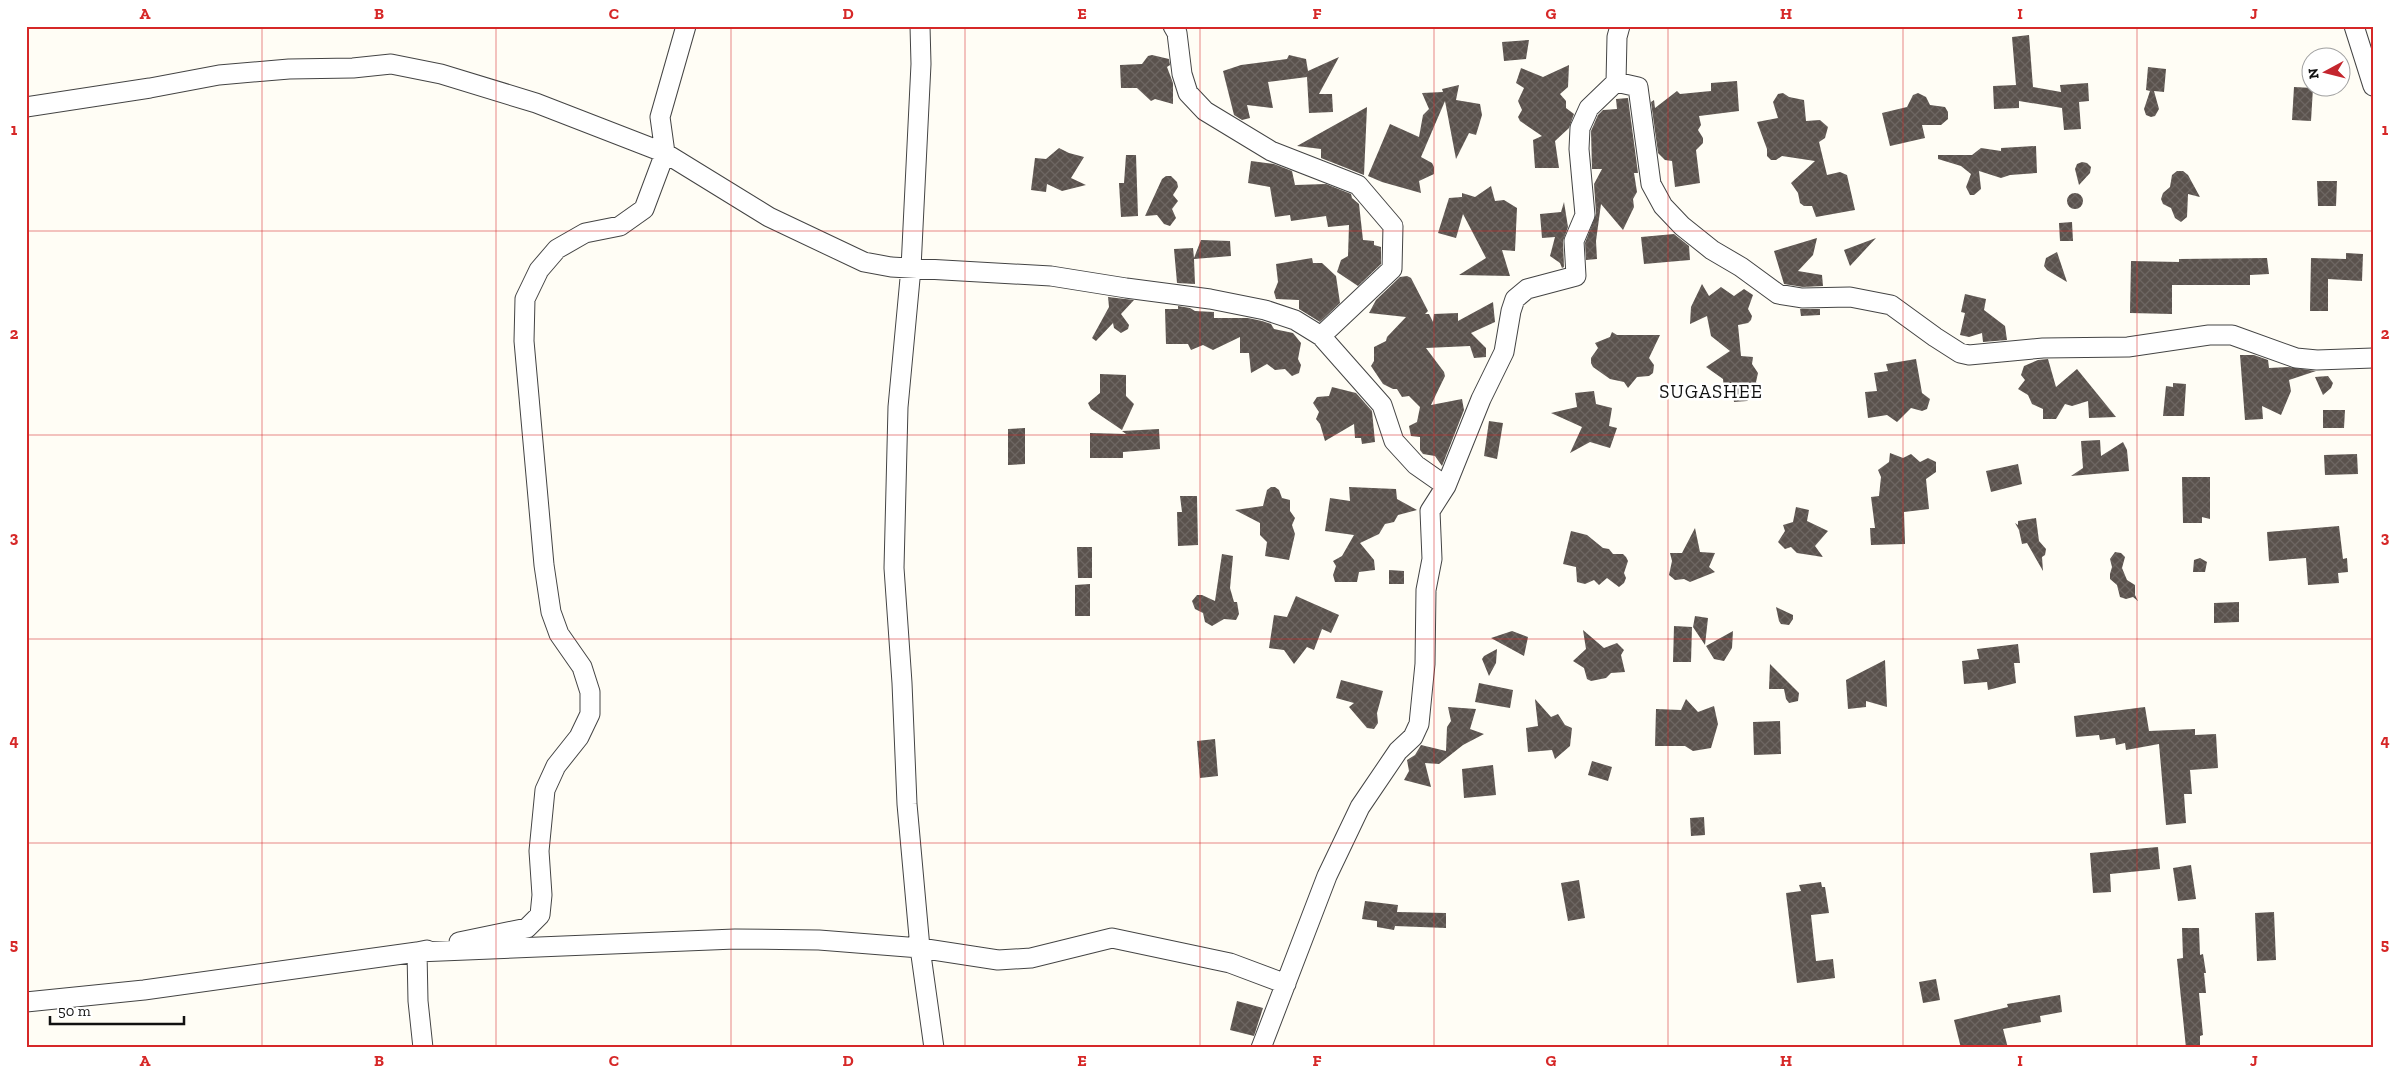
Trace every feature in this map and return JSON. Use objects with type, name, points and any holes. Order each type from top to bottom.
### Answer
[{"type":"street","points":[[416,952],[473,938],[526,928],[540,915],[542,895],[539,851],[545,790],[556,766],[579,737],[590,714],[590,692],[582,666],[559,634],[551,612],[544,565],[524,341],[525,299],[539,270],[557,249],[585,233],[620,226],[644,209],[665,153],[660,117],[686,26]]},
{"type":"street","points":[[920,26],[921,64],[911,268],[898,408],[894,568],[902,683],[907,804],[920,948],[934,1048]]},
{"type":"street","points":[[1173,26],[1177,33],[1182,74],[1188,93],[1205,110],[1271,151],[1358,185],[1392,226],[1392,269],[1321,336]]},
{"type":"street","points":[[1261,1048],[1327,876],[1360,807],[1398,751],[1414,737],[1419,724],[1425,664],[1426,590],[1432,560],[1430,511],[1446,486],[1481,398],[1504,352],[1515,299],[1527,289],[1576,276],[1574,241],[1584,215],[1578,149],[1580,128],[1589,108],[1616,82],[1617,37],[1620,26]]},
{"type":"street","points":[[2354,26],[2373,86]]},
{"type":"street","points":[[26,107],[150,88],[219,75],[390,64],[441,74],[536,103],[665,153],[769,217],[864,262],[911,268],[1051,276],[1210,299],[1295,320],[1321,336],[1382,404],[1394,441],[1416,465],[1446,486]]},
{"type":"street","points":[[1616,82],[1638,87],[1651,184],[1663,206],[1682,226],[1712,250],[1741,267],[1778,294],[1802,298],[1850,296],[1891,305],[1934,337],[1960,353],[1969,356],[2043,348],[2128,347],[2209,335],[2232,335],[2303,358],[2317,360],[2373,358]]},
{"type":"street","points":[[26,1002],[144,990],[416,952],[735,939],[819,940],[920,948],[998,960],[1031,958],[1112,938],[1230,963],[1286,984]]},
{"type":"street","points":[[416,952],[418,1002],[423,1048]]},
{"type":"building","points":[[2029,35],[2033,87],[2061,92],[2060,85],[2088,83],[2089,101],[2079,102],[2081,129],[2064,130],[2062,108],[2019,101],[2019,108],[1994,109],[1993,86],[2016,85],[2012,37]]},
{"type":"building","points":[[1529,40],[1526,59],[1504,61],[1502,42]]},
{"type":"building","points":[[1152,55],[1169,59],[1170,65],[1167,67],[1173,83],[1173,104],[1155,99],[1151,101],[1137,88],[1121,88],[1120,65],[1142,64],[1148,56]]},
{"type":"building","points":[[1289,55],[1306,59],[1308,71],[1339,57],[1319,94],[1332,94],[1333,112],[1309,113],[1307,77],[1268,82],[1273,108],[1247,105],[1250,118],[1242,120],[1234,115],[1223,71],[1241,65],[1287,59]]},
{"type":"building","points":[[1569,65],[1568,87],[1560,94],[1566,101],[1566,108],[1574,114],[1569,128],[1555,141],[1559,168],[1535,168],[1533,140],[1542,136],[1520,121],[1518,117],[1522,110],[1518,101],[1524,88],[1516,83],[1521,68],[1543,77]]},
{"type":"building","points":[[2148,67],[2166,69],[2164,92],[2154,91],[2159,109],[2155,116],[2151,117],[2146,115],[2144,109],[2150,91],[2146,90]]},
{"type":"building","points":[[1737,81],[1739,111],[1699,116],[1701,125],[1698,130],[1703,138],[1703,143],[1696,150],[1700,183],[1675,187],[1672,161],[1665,160],[1658,153],[1651,102],[1654,100],[1655,108],[1677,91],[1680,94],[1711,91],[1711,83]]},
{"type":"building","points":[[1459,85],[1456,100],[1480,104],[1482,115],[1476,135],[1469,133],[1456,159],[1445,101],[1421,157],[1432,163],[1434,174],[1419,181],[1421,193],[1368,176],[1390,124],[1419,137],[1423,115],[1429,109],[1422,93],[1443,92],[1442,89]]},
{"type":"building","points":[[2294,87],[2302,87],[2302,98],[2312,98],[2311,121],[2292,120]]},
{"type":"building","points":[[1783,93],[1789,97],[1804,100],[1806,121],[1820,120],[1828,127],[1825,138],[1819,142],[1827,175],[1840,172],[1847,175],[1855,210],[1816,217],[1812,206],[1804,206],[1800,203],[1798,193],[1791,183],[1815,161],[1782,156],[1776,160],[1771,160],[1767,156],[1767,149],[1757,122],[1778,118],[1773,102],[1778,94]]},
{"type":"building","points":[[1918,93],[1926,97],[1930,105],[1945,107],[1948,112],[1948,119],[1941,125],[1922,125],[1925,138],[1890,146],[1882,113],[1907,107],[1913,95]]},
{"type":"building","points":[[1628,98],[1638,173],[1634,173],[1637,192],[1633,199],[1634,207],[1623,230],[1601,204],[1596,241],[1597,259],[1586,260],[1585,243],[1596,214],[1594,184],[1602,169],[1592,169],[1591,131],[1598,115],[1603,110],[1617,109],[1616,99]]},
{"type":"building","points":[[1367,107],[1364,175],[1321,158],[1321,149],[1297,146]]},
{"type":"building","points":[[2036,146],[2037,173],[2010,175],[2001,178],[1979,171],[1981,189],[1974,195],[1970,195],[1966,187],[1971,174],[1961,166],[1938,159],[1938,155],[1972,155],[1981,148],[2001,151],[2001,148]]},
{"type":"building","points":[[1059,148],[1084,157],[1071,178],[1086,185],[1062,191],[1047,184],[1046,192],[1031,190],[1035,158],[1046,159]]},
{"type":"building","points":[[1126,155],[1136,155],[1138,216],[1121,217],[1119,183],[1124,183]]},
{"type":"building","points":[[1251,161],[1274,164],[1292,171],[1295,185],[1326,184],[1351,194],[1352,198],[1359,204],[1363,240],[1374,241],[1374,245],[1381,247],[1381,264],[1358,286],[1337,272],[1341,260],[1348,256],[1349,225],[1328,227],[1326,216],[1291,221],[1290,215],[1275,217],[1270,187],[1248,183]]},
{"type":"building","points":[[2087,163],[2091,167],[2090,173],[2079,185],[2075,169],[2077,164]]},
{"type":"building","points":[[2177,171],[2183,171],[2188,175],[2200,197],[2188,194],[2187,217],[2181,222],[2175,218],[2171,208],[2163,204],[2161,199],[2163,193],[2170,187],[2172,175]]},
{"type":"building","points":[[1166,176],[1171,176],[1177,182],[1178,187],[1173,195],[1178,201],[1172,209],[1176,218],[1170,226],[1164,224],[1157,215],[1145,216],[1162,179]]},
{"type":"building","points":[[2317,181],[2337,181],[2336,206],[2318,206]]},
{"type":"building","points":[[1491,186],[1495,201],[1504,200],[1517,208],[1515,251],[1502,250],[1510,276],[1459,275],[1486,258],[1463,214],[1456,238],[1438,233],[1449,198],[1462,197],[1462,193],[1475,197]]},
{"type":"building","points":[[2075,193],[2083,201],[2075,209],[2067,201]]},
{"type":"building","points":[[1564,202],[1568,227],[1563,241],[1564,267],[1562,268],[1560,263],[1550,256],[1555,237],[1542,238],[1540,214],[1561,212]]},
{"type":"building","points":[[2072,222],[2073,241],[2060,241],[2059,223]]},
{"type":"building","points":[[1674,234],[1689,246],[1690,260],[1644,264],[1641,237]]},
{"type":"building","points":[[1817,238],[1813,255],[1798,271],[1822,275],[1823,286],[1803,287],[1784,284],[1774,251]]},
{"type":"building","points":[[1876,238],[1850,266],[1844,250]]},
{"type":"building","points":[[1201,240],[1230,241],[1231,256],[1194,259],[1195,284],[1177,283],[1174,249],[1193,248],[1194,258]]},
{"type":"building","points":[[2057,252],[2067,282],[2047,270],[2044,266],[2046,258]]},
{"type":"building","points":[[2346,253],[2363,254],[2362,281],[2328,279],[2328,311],[2310,311],[2311,258],[2346,259]]},
{"type":"building","points":[[1312,258],[1313,263],[1322,263],[1336,276],[1340,303],[1320,322],[1299,309],[1299,300],[1276,299],[1274,292],[1278,282],[1276,264]]},
{"type":"building","points":[[2267,258],[2269,274],[2250,275],[2250,285],[2172,285],[2172,314],[2130,313],[2131,261],[2179,262],[2179,259]]},
{"type":"building","points":[[1407,276],[1411,278],[1428,311],[1425,314],[1429,314],[1433,322],[1434,314],[1458,313],[1458,321],[1493,302],[1495,322],[1471,333],[1486,348],[1486,357],[1474,358],[1470,346],[1426,348],[1445,376],[1431,405],[1462,399],[1464,410],[1442,466],[1435,456],[1423,454],[1420,450],[1420,437],[1411,436],[1409,426],[1417,422],[1420,407],[1409,396],[1402,397],[1397,389],[1383,384],[1371,366],[1374,361],[1374,347],[1386,341],[1387,337],[1406,317],[1369,313],[1376,300],[1400,277]]},
{"type":"building","points":[[1702,284],[1709,296],[1721,287],[1734,296],[1744,289],[1753,295],[1748,309],[1752,316],[1751,320],[1748,323],[1738,325],[1741,356],[1753,357],[1752,364],[1758,373],[1756,382],[1760,390],[1747,401],[1734,402],[1733,394],[1724,389],[1723,379],[1706,367],[1730,351],[1711,336],[1707,316],[1690,324],[1691,307]]},
{"type":"building","points":[[1965,294],[1986,299],[1984,310],[2005,326],[2007,340],[1983,342],[1982,333],[1969,337],[1960,335],[1965,313],[1961,312]]},
{"type":"building","points":[[1108,297],[1134,300],[1121,314],[1129,325],[1128,329],[1121,333],[1114,328],[1113,323],[1096,341],[1092,338],[1109,307]]},
{"type":"building","points":[[1178,306],[1195,311],[1214,312],[1214,318],[1248,318],[1262,321],[1271,324],[1274,329],[1293,333],[1301,343],[1298,359],[1301,365],[1299,373],[1292,376],[1285,369],[1275,370],[1267,364],[1251,373],[1249,353],[1240,353],[1240,337],[1213,350],[1203,345],[1191,350],[1188,344],[1166,344],[1165,309],[1178,309]]},
{"type":"building","points":[[1800,309],[1820,309],[1820,315],[1801,316]]},
{"type":"building","points":[[1612,332],[1617,335],[1660,335],[1649,358],[1654,365],[1653,373],[1649,376],[1637,377],[1628,388],[1624,382],[1610,379],[1593,367],[1591,363],[1591,358],[1598,348],[1595,343],[1610,337]]},
{"type":"building","points":[[2240,355],[2254,355],[2268,360],[2269,368],[2288,367],[2316,371],[2289,380],[2291,391],[2281,415],[2262,406],[2263,419],[2245,420]]},
{"type":"building","points":[[1916,359],[1922,393],[1930,399],[1927,409],[1922,411],[1911,408],[1897,422],[1887,415],[1868,418],[1865,392],[1877,391],[1874,373],[1888,371],[1886,364]]},
{"type":"building","points":[[2048,359],[2056,387],[2077,369],[2116,417],[2089,418],[2088,401],[2072,406],[2065,404],[2056,419],[2043,419],[2043,409],[2032,404],[2028,395],[2018,389],[2025,380],[2021,375],[2024,366],[2038,360]]},
{"type":"building","points":[[1100,374],[1126,375],[1126,396],[1134,404],[1122,430],[1091,409],[1088,403],[1100,393]]},
{"type":"building","points":[[2328,376],[2333,383],[2331,388],[2323,395],[2315,377]]},
{"type":"building","points":[[2173,383],[2186,384],[2184,416],[2163,416],[2166,386],[2173,387]]},
{"type":"building","points":[[1332,387],[1356,393],[1372,411],[1375,442],[1362,444],[1361,438],[1355,438],[1354,424],[1325,441],[1320,424],[1316,419],[1319,412],[1313,403],[1317,397],[1329,396]]},
{"type":"building","points":[[1594,391],[1596,404],[1612,408],[1609,426],[1617,428],[1610,448],[1590,442],[1570,453],[1582,427],[1551,413],[1577,407],[1575,393]]},
{"type":"building","points":[[2323,410],[2345,410],[2344,428],[2323,428]]},
{"type":"building","points":[[1489,421],[1503,423],[1497,459],[1484,456]]},
{"type":"building","points":[[1025,428],[1025,464],[1008,465],[1008,429]]},
{"type":"building","points":[[1159,429],[1160,449],[1123,452],[1123,458],[1090,458],[1090,433],[1126,434],[1122,431]]},
{"type":"building","points":[[2100,440],[2101,456],[2123,442],[2127,450],[2129,471],[2071,476],[2083,468],[2081,441]]},
{"type":"building","points":[[1890,453],[1903,458],[1911,454],[1920,462],[1928,458],[1936,462],[1936,472],[1926,479],[1929,509],[1904,512],[1905,544],[1871,545],[1870,528],[1875,528],[1871,497],[1879,496],[1881,477],[1878,470],[1889,462]]},
{"type":"building","points":[[2357,454],[2358,474],[2325,475],[2324,455]]},
{"type":"building","points":[[2018,464],[2022,484],[1991,492],[1986,471]]},
{"type":"building","points":[[2182,477],[2210,477],[2210,519],[2202,517],[2202,523],[2183,523]]},
{"type":"building","points":[[1271,487],[1279,490],[1282,498],[1290,500],[1290,511],[1295,518],[1292,525],[1295,534],[1289,560],[1265,556],[1267,542],[1260,535],[1260,523],[1235,510],[1263,506],[1267,490]]},
{"type":"building","points":[[1349,487],[1396,489],[1397,499],[1417,510],[1398,515],[1394,522],[1385,524],[1379,534],[1360,543],[1374,560],[1375,570],[1359,572],[1357,582],[1335,582],[1333,575],[1336,566],[1333,561],[1342,556],[1354,535],[1325,531],[1330,498],[1350,501]]},
{"type":"building","points":[[1180,496],[1197,496],[1198,545],[1178,546],[1177,512],[1182,512]]},
{"type":"building","points":[[1796,507],[1809,510],[1807,521],[1828,531],[1815,546],[1823,557],[1797,553],[1791,547],[1785,549],[1778,542],[1785,531],[1783,525],[1793,522]]},
{"type":"building","points":[[2036,518],[2039,541],[2046,549],[2045,555],[2042,557],[2043,571],[2027,543],[2022,544],[2019,530],[2015,523],[2018,525],[2018,521]]},
{"type":"building","points":[[2339,526],[2343,559],[2347,558],[2348,572],[2338,573],[2339,583],[2308,585],[2306,558],[2269,561],[2267,532]]},
{"type":"building","points":[[1695,528],[1700,552],[1715,553],[1709,567],[1715,572],[1690,582],[1684,579],[1675,580],[1669,575],[1672,561],[1670,553],[1682,553]]},
{"type":"building","points":[[1571,531],[1587,535],[1603,548],[1609,549],[1613,554],[1623,554],[1628,561],[1624,573],[1626,578],[1624,583],[1619,587],[1607,578],[1599,585],[1594,580],[1585,584],[1577,582],[1576,567],[1563,564]]},
{"type":"building","points":[[1077,547],[1092,547],[1092,578],[1078,578]]},
{"type":"building","points":[[2115,552],[2121,553],[2125,557],[2122,568],[2127,580],[2135,585],[2135,595],[2138,601],[2133,597],[2126,599],[2120,597],[2117,585],[2110,579],[2112,567],[2110,559]]},
{"type":"building","points":[[1222,554],[1233,556],[1230,588],[1234,602],[1237,602],[1239,614],[1236,620],[1224,619],[1212,626],[1205,622],[1203,613],[1195,609],[1192,601],[1197,595],[1202,595],[1215,601]]},
{"type":"building","points":[[2200,558],[2207,562],[2205,572],[2193,572],[2194,560]]},
{"type":"building","points":[[1389,570],[1404,571],[1404,584],[1389,584]]},
{"type":"building","points":[[1090,584],[1090,616],[1075,616],[1075,585]]},
{"type":"building","points":[[1296,596],[1339,615],[1331,633],[1322,629],[1314,650],[1307,647],[1294,664],[1284,650],[1269,648],[1274,615],[1287,617]]},
{"type":"building","points":[[2239,602],[2239,622],[2214,623],[2214,603]]},
{"type":"building","points":[[1776,607],[1793,615],[1789,625],[1781,624]]},
{"type":"building","points":[[1695,616],[1708,618],[1705,645],[1693,627]]},
{"type":"building","points":[[1674,626],[1692,627],[1691,662],[1673,662]]},
{"type":"building","points":[[1583,630],[1604,648],[1617,643],[1624,650],[1621,655],[1625,672],[1611,673],[1606,678],[1591,681],[1587,679],[1584,668],[1573,661],[1586,649]]},
{"type":"building","points":[[1512,631],[1528,637],[1524,656],[1491,638]]},
{"type":"building","points":[[1733,631],[1732,648],[1724,661],[1714,659],[1706,646]]},
{"type":"building","points":[[2018,644],[2020,663],[2014,663],[2016,683],[1988,690],[1987,682],[1964,684],[1962,661],[1979,659],[1977,649]]},
{"type":"building","points":[[1497,649],[1496,663],[1489,676],[1482,659]]},
{"type":"building","points":[[1885,660],[1887,707],[1866,701],[1866,707],[1848,709],[1846,680]]},
{"type":"building","points":[[1770,664],[1799,693],[1798,701],[1789,703],[1784,689],[1769,689]]},
{"type":"building","points":[[1341,680],[1383,691],[1377,713],[1378,723],[1374,729],[1367,728],[1349,707],[1354,703],[1336,698]]},
{"type":"building","points":[[1479,683],[1513,690],[1510,708],[1475,702]]},
{"type":"building","points":[[1535,699],[1551,717],[1558,714],[1565,725],[1572,728],[1570,746],[1555,759],[1552,750],[1528,752],[1526,728],[1538,726]]},
{"type":"building","points":[[1686,699],[1698,712],[1714,706],[1718,724],[1711,748],[1693,751],[1685,746],[1655,746],[1656,709],[1681,710]]},
{"type":"building","points":[[1448,707],[1476,709],[1470,729],[1484,734],[1463,745],[1439,764],[1425,763],[1431,787],[1404,780],[1409,771],[1407,760],[1415,755],[1421,745],[1446,751],[1447,727],[1451,721]]},
{"type":"building","points":[[2145,707],[2149,731],[2195,729],[2195,735],[2216,734],[2218,768],[2190,770],[2192,794],[2184,794],[2186,823],[2166,825],[2159,744],[2126,750],[2125,743],[2116,745],[2115,738],[2100,740],[2099,735],[2076,737],[2074,716]]},
{"type":"building","points":[[1780,721],[1781,754],[1754,755],[1753,722]]},
{"type":"building","points":[[1215,739],[1218,776],[1200,778],[1197,741]]},
{"type":"building","points":[[1592,761],[1612,767],[1608,781],[1588,775]]},
{"type":"building","points":[[1493,765],[1496,795],[1464,798],[1462,769]]},
{"type":"building","points":[[1704,817],[1705,835],[1691,836],[1690,818]]},
{"type":"building","points":[[2158,847],[2160,869],[2110,874],[2111,892],[2093,893],[2090,853]]},
{"type":"building","points":[[2191,865],[2196,899],[2178,901],[2173,868]]},
{"type":"building","points":[[1579,880],[1585,918],[1568,921],[1561,883]]},
{"type":"building","points":[[1821,882],[1822,887],[1825,887],[1829,913],[1811,915],[1816,961],[1833,959],[1835,978],[1797,983],[1786,893],[1801,891],[1799,885]]},
{"type":"building","points":[[1365,901],[1398,905],[1397,912],[1446,913],[1446,928],[1395,926],[1394,930],[1377,927],[1377,921],[1362,919]]},
{"type":"building","points":[[2274,912],[2276,960],[2257,961],[2255,913]]},
{"type":"building","points":[[2182,928],[2199,928],[2200,955],[2203,954],[2206,973],[2204,973],[2206,993],[2199,993],[2203,1035],[2200,1036],[2200,1048],[2186,1048],[2177,959],[2183,958]]},
{"type":"building","points":[[1936,979],[1940,1000],[1923,1003],[1919,982]]},
{"type":"building","points":[[2060,995],[2062,1012],[2040,1016],[2041,1022],[2003,1029],[2008,1048],[1961,1048],[1954,1020],[2008,1007],[2007,1004]]},
{"type":"building","points":[[1237,1001],[1263,1008],[1254,1036],[1230,1030]]},
{"type":"district","name":"SUGASHEE","points":[[1711,391]]}]
